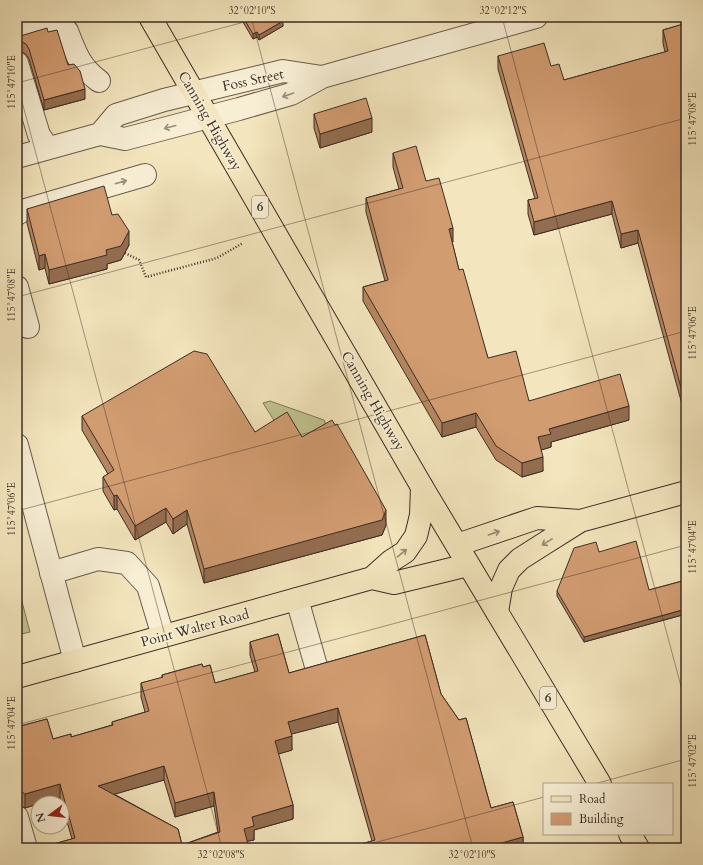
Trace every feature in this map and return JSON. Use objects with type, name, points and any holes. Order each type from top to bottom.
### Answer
[{"type":"main road","name":"Canning Highway","points":[[150,17],[422,487],[599,783]]},
{"type":"main road","name":"Point Walter Road","points":[[17,677],[372,578],[391,561],[405,552],[416,536],[421,515],[422,487]]},
{"type":"main road","points":[[497,612],[502,588],[510,570],[520,559],[580,521],[686,492]]},
{"type":"main road","points":[[457,545],[537,518],[580,521]]},
{"type":"main road","name":"Point Walter Road","points":[[372,578],[394,583],[468,565]]},
{"type":"main road","points":[[631,835],[638,848]]},
{"type":"street","name":"Foss Street","points":[[17,157],[100,134],[125,139],[208,117],[291,94],[322,77],[536,17]]},
{"type":"street","points":[[17,35],[60,27],[77,59],[84,68],[99,81]]},
{"type":"street","points":[[17,63],[39,135],[48,148]]},
{"type":"street","name":"Foss Street","points":[[100,134],[116,115],[194,93],[283,71],[322,77]]},
{"type":"street","points":[[17,214],[22,211],[146,175]]},
{"type":"street","points":[[17,287],[28,327]]},
{"type":"street","points":[[17,445],[75,661]]},
{"type":"street","points":[[51,573],[98,559],[127,563],[148,586],[163,636]]},
{"type":"street","points":[[297,599],[316,666]]},
{"type":"street","points":[[17,817],[26,848]]},
{"type":"path","points":[[125,253],[139,260],[146,277],[217,258],[243,243]]},
{"type":"green space","points":[[270,401],[324,420],[330,432],[302,449],[277,425],[263,403]]},
{"type":"green space","points":[[17,583],[30,632],[17,635]]},
{"type":"building","points":[[243,17],[280,17],[283,21],[259,35],[257,32],[253,34]]},
{"type":"building","points":[[681,17],[686,17],[686,394],[683,395],[638,230],[621,234],[612,201],[534,222],[528,200],[538,198],[498,56],[544,43],[551,66],[559,64],[564,80],[668,51],[663,30],[683,24]]},
{"type":"building","points":[[47,28],[48,32],[57,30],[68,65],[74,64],[80,71],[85,89],[44,100],[29,49],[26,44],[17,41],[17,37]]},
{"type":"building","points":[[366,98],[372,118],[320,134],[314,114]]},
{"type":"building","points":[[416,146],[426,181],[439,178],[453,228],[449,229],[459,270],[463,269],[488,358],[516,351],[529,401],[620,374],[629,406],[549,429],[551,434],[538,437],[543,457],[522,463],[496,446],[476,413],[442,423],[363,287],[388,280],[366,198],[403,188],[393,153]]},
{"type":"building","points":[[104,186],[112,215],[118,214],[129,231],[121,246],[106,250],[107,255],[49,270],[45,254],[39,256],[27,209]]},
{"type":"building","points":[[194,351],[207,354],[255,432],[287,412],[302,437],[332,420],[335,425],[337,424],[386,510],[382,520],[204,569],[187,510],[173,519],[166,508],[135,526],[117,495],[114,496],[103,477],[114,470],[82,416]]},
{"type":"building","points":[[636,541],[649,590],[686,580],[686,609],[584,637],[557,591],[574,548],[596,542],[599,552]]},
{"type":"building","points":[[278,634],[289,673],[425,635],[441,694],[459,720],[466,718],[491,808],[513,802],[523,837],[484,848],[348,848],[375,840],[338,708],[288,722],[292,736],[275,741],[293,805],[252,817],[254,826],[244,829],[249,848],[39,848],[75,838],[70,820],[70,795],[63,795],[60,784],[25,794],[17,791],[17,727],[47,719],[53,739],[71,734],[71,737],[113,725],[112,722],[149,711],[141,683],[163,677],[162,675],[202,664],[203,667],[210,665],[215,683],[258,671],[250,642]],"holes":[[[164,766],[175,803],[214,792],[220,832],[182,845],[178,829],[98,786]]]},
{"type":"building","points":[[17,841],[21,846],[22,848],[17,848]]}]
